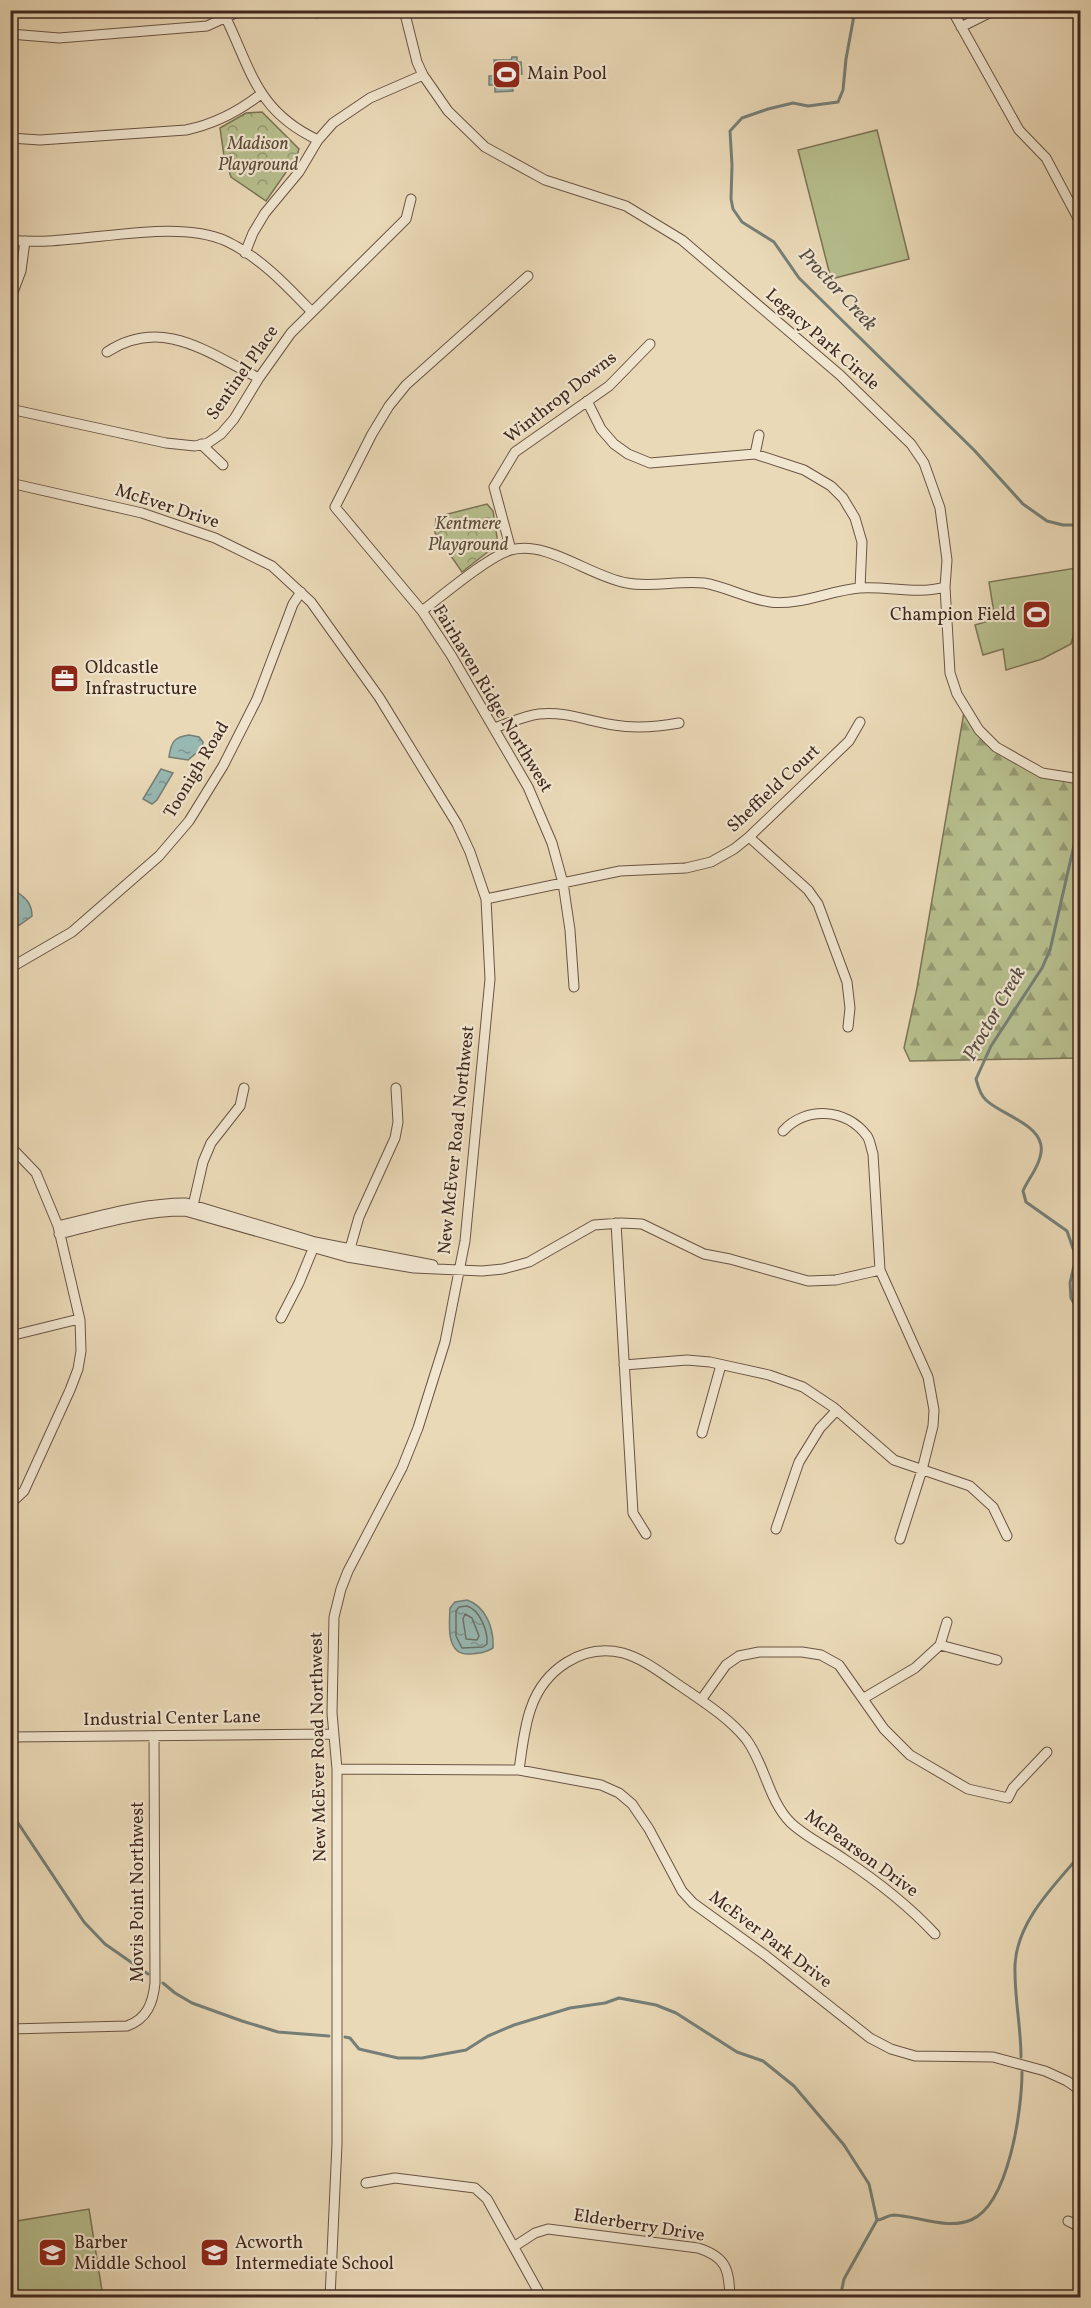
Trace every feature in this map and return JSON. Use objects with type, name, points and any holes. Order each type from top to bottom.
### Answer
[{"type":"street","points":[[10,34],[59,38],[207,26],[224,14],[242,10]]},
{"type":"street","name":"Legacy Park Circle","points":[[404,10],[417,62],[423,75],[448,111],[485,147],[545,180],[626,206],[682,240],[840,375],[911,444],[924,463],[934,487],[944,532],[947,560],[945,587],[950,673],[957,694],[979,730],[996,747],[1030,768],[1062,777],[1080,779]]},
{"type":"street","points":[[952,10],[1019,130],[1046,158],[1080,222]]},
{"type":"street","points":[[961,27],[995,10]]},
{"type":"street","points":[[224,14],[243,61],[261,94],[285,120],[318,140]]},
{"type":"street","points":[[245,253],[265,213],[299,172],[318,140],[333,123],[370,98],[423,75]]},
{"type":"street","points":[[10,138],[40,140],[94,138],[186,130],[208,126],[242,109],[261,94]]},
{"type":"street","name":"Sentinel Place","points":[[201,444],[208,443],[221,434],[234,419],[259,378],[291,333],[311,311],[406,219],[411,199]]},
{"type":"street","points":[[10,240],[57,241],[184,232],[226,242],[245,253],[265,266],[311,311]]},
{"type":"street","points":[[10,300],[21,271],[25,241]]},
{"type":"street","name":"Fairhaven Ridge Northwest","points":[[528,276],[406,385],[389,406],[372,434],[335,507],[422,611],[494,728],[537,806],[552,843],[563,883],[570,930],[574,987]]},
{"type":"street","points":[[106,352],[138,337],[177,339],[190,343],[259,378]]},
{"type":"street","name":"Winthrop Downs","points":[[511,550],[494,487],[515,452],[609,386],[650,344]]},
{"type":"street","points":[[587,401],[602,429],[614,444],[628,454],[650,463],[755,454],[804,470],[831,486],[843,498],[855,518],[862,542],[860,588]]},
{"type":"street","points":[[10,409],[166,443],[201,444],[223,465]]},
{"type":"street","points":[[755,454],[759,435]]},
{"type":"street","name":"McEver Drive","points":[[10,483],[142,513],[215,538],[272,566],[301,592]]},
{"type":"street","points":[[422,611],[489,562],[511,550],[530,548],[550,553],[599,575],[628,584],[703,583],[770,602],[860,588],[924,591],[945,587]]},
{"type":"street","name":"New McEver Road Northwest","points":[[301,592],[311,602],[380,697],[457,824],[470,852],[486,899],[490,979],[465,1241],[445,1342],[418,1428],[402,1468],[341,1589],[334,1617],[334,1734],[337,1769],[337,2144],[330,2298]]},
{"type":"street","name":"Toonigh Road","points":[[10,968],[72,932],[159,856],[189,821],[223,766],[258,699],[293,604],[301,592]]},
{"type":"street","points":[[494,728],[538,714],[565,714],[634,727],[679,723]]},
{"type":"street","name":"Sheffield Court","points":[[486,899],[620,871],[686,868],[711,862],[734,849],[748,837],[849,741],[860,722]]},
{"type":"street","points":[[748,837],[808,890],[818,904],[847,982],[850,1008],[848,1027]]},
{"type":"street","points":[[193,1208],[203,1162],[211,1143],[240,1106],[244,1088]]},
{"type":"street","points":[[348,1253],[359,1217],[394,1137],[398,1122],[396,1088]]},
{"type":"street","points":[[783,1131],[792,1121],[816,1112],[838,1116],[852,1122],[867,1137],[873,1154],[880,1270],[928,1377],[934,1410],[933,1426],[922,1470],[900,1539]]},
{"type":"street","points":[[10,1146],[36,1173],[58,1230],[79,1319],[81,1351],[70,1390],[24,1491],[10,1504]]},
{"type":"street","points":[[58,1230],[164,1203],[193,1208],[314,1245],[414,1269],[482,1271],[503,1269],[529,1262],[594,1225],[642,1224],[704,1254],[730,1258],[808,1281],[836,1280],[880,1270]]},
{"type":"street","points":[[615,1223],[633,1513],[646,1534]]},
{"type":"street","points":[[281,1318],[299,1283],[314,1245]]},
{"type":"street","points":[[10,1336],[79,1319]]},
{"type":"street","points":[[624,1365],[687,1360],[769,1375],[803,1387],[837,1410],[894,1460],[970,1486],[987,1499],[1007,1536]]},
{"type":"street","points":[[702,1433],[721,1365]]},
{"type":"street","points":[[776,1529],[799,1462],[820,1428],[837,1410]]},
{"type":"street","points":[[864,1698],[915,1668],[940,1645],[946,1622]]},
{"type":"street","points":[[940,1645],[997,1660]]},
{"type":"street","name":"McPearson Drive","points":[[519,1770],[528,1718],[537,1693],[552,1673],[582,1654],[609,1651],[635,1658],[651,1666],[701,1700],[746,1739],[756,1755],[776,1801],[792,1824],[890,1892],[935,1934]]},
{"type":"street","points":[[701,1700],[726,1665],[740,1656],[759,1652],[821,1654],[839,1665],[884,1729],[910,1755],[968,1789],[1008,1798],[1013,1788],[1047,1752]]},
{"type":"street","name":"Industrial Center Lane","points":[[10,1737],[334,1734]]},
{"type":"street","name":"Movis Point Northwest","points":[[10,2029],[127,2026],[142,2018],[152,2004],[155,1983],[154,1736]]},
{"type":"street","name":"McEver Park Drive","points":[[337,1769],[519,1770],[601,1785],[619,1793],[632,1804],[649,1828],[673,1875],[693,1903],[783,1969],[870,2038],[891,2049],[915,2056],[993,2057],[1045,2071],[1080,2091]]},
{"type":"street","points":[[366,2183],[395,2178],[475,2188],[488,2199],[542,2298]]},
{"type":"street","points":[[1068,2221],[1080,2227]]},
{"type":"street","name":"Elderberry Drive","points":[[515,2246],[535,2233],[548,2229],[698,2248],[721,2259],[730,2274],[730,2298]]},
{"type":"green space","name":"Madison Playground","points":[[262,112],[299,149],[296,158],[266,201],[231,177],[224,156],[220,128],[246,113]]},
{"type":"green space","points":[[877,130],[909,259],[831,279],[798,150]]},
{"type":"green space","name":"Kentmere Playground","points":[[487,504],[493,511],[498,544],[462,572],[435,533],[436,517]]},
{"type":"green space","name":"Champion Field","points":[[1076,568],[1080,611],[1071,644],[1042,659],[1006,670],[1003,649],[983,655],[975,625],[995,619],[989,582]]},
{"type":"green space","points":[[965,706],[989,745],[1027,769],[1080,781],[1080,1058],[910,1061],[904,1048],[917,988]]},
{"type":"green space","points":[[89,2209],[103,2297],[19,2297],[11,2246],[11,2222]]},
{"type":"water","name":"Main Pool","points":[[512,57],[517,57],[517,62],[521,62],[522,74],[512,75],[513,91],[495,92],[495,85],[489,85],[489,76],[495,76],[494,60],[511,60]]},
{"type":"water","points":[[189,735],[199,737],[203,742],[202,748],[188,760],[169,757],[174,741]]},
{"type":"water","points":[[161,769],[173,773],[157,800],[152,804],[143,799]]},
{"type":"water","points":[[17,892],[28,902],[32,916],[11,931],[11,895]]},
{"type":"water","points":[[467,1600],[479,1607],[490,1626],[493,1648],[487,1651],[474,1654],[462,1653],[453,1645],[450,1631],[450,1608],[455,1602]]},
{"type":"waterway","name":"Proctor Creek","points":[[855,10],[843,90],[838,102],[808,106],[793,103],[768,109],[742,118],[730,131],[733,209],[742,222],[774,242],[799,278],[974,450],[1023,504],[1047,521],[1063,525],[1080,525]]},
{"type":"waterway","name":"Proctor Creek","points":[[1080,819],[1050,950],[1042,968],[991,1046],[976,1079],[986,1100],[1023,1123],[1038,1137],[1041,1146],[1040,1157],[1023,1191],[1026,1202],[1067,1231],[1076,1257],[1070,1283],[1071,1298],[1080,1314]]},
{"type":"waterway","points":[[10,1811],[84,1922],[105,1944],[148,1974]]},
{"type":"waterway","name":"Proctor Creek","points":[[1021,2057],[1015,1977],[1017,1949],[1022,1934],[1038,1905],[1080,1855]]},
{"type":"waterway","points":[[163,1983],[192,2003],[242,2021],[278,2032],[329,2036]]},
{"type":"waterway","points":[[345,2037],[350,2038],[359,2049],[398,2058],[422,2058],[466,2050],[488,2036],[514,2025],[570,2008],[605,2003],[619,1998],[656,2005],[676,2013],[737,2052],[763,2061],[794,2086],[844,2145],[869,2184],[877,2220]]},
{"type":"waterway","name":"Proctor Creek","points":[[840,2298],[844,2279],[877,2220],[894,2215],[952,2224],[971,2220],[984,2211],[995,2195],[1011,2154],[1016,2131],[1022,2072]]},
{"type":"place","name":"Main Pool","points":[[506,74]]},
{"type":"place","name":"Champion Field","points":[[1037,615]]},
{"type":"place","name":"Oldcastle Infrastructure","points":[[64,678]]},
{"type":"place","name":"Barber Middle School","points":[[53,2253]]},
{"type":"place","name":"Acworth Intermediate School","points":[[214,2253]]}]
